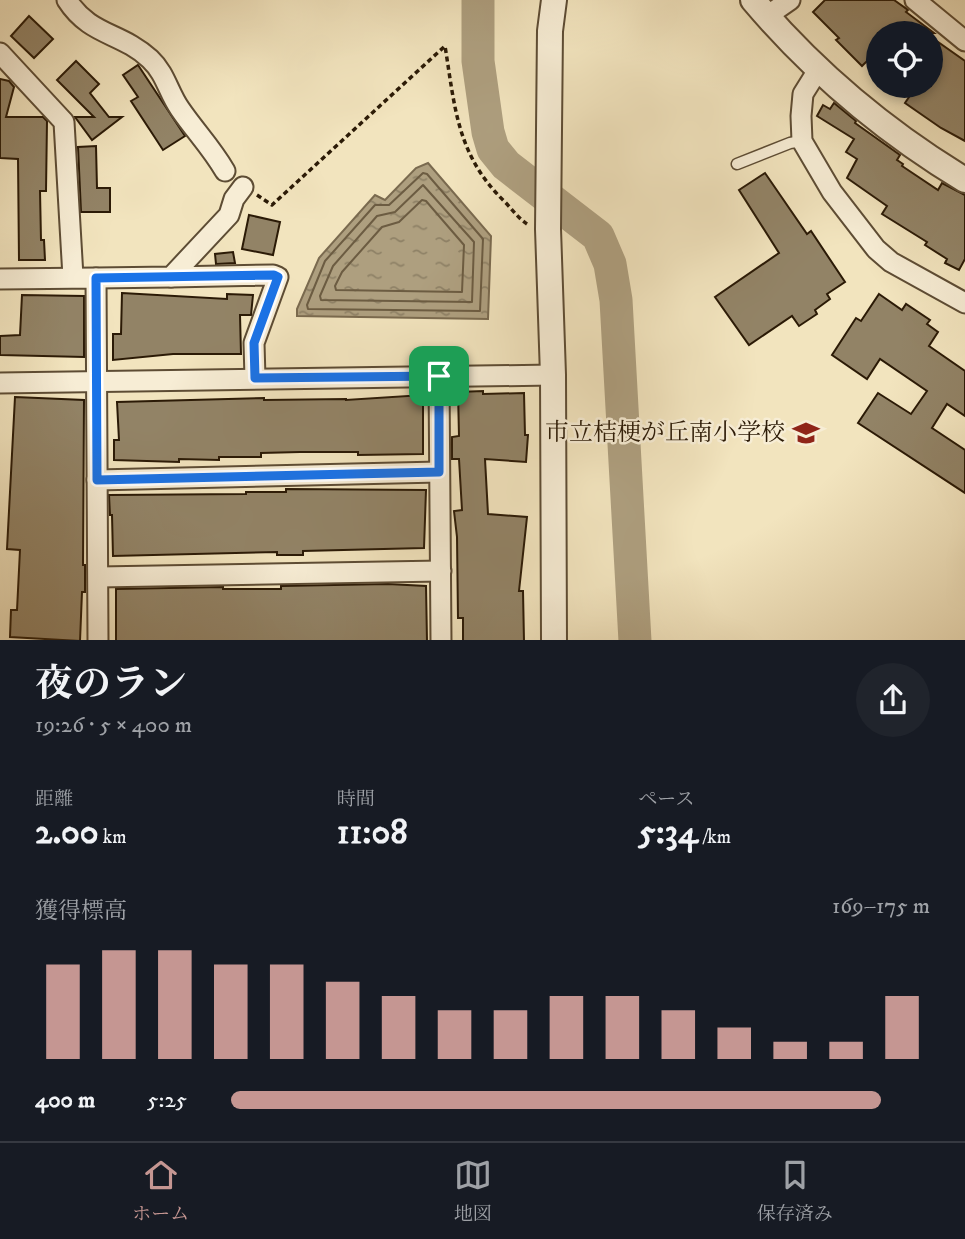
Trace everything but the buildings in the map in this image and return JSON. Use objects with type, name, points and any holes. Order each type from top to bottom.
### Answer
[{"type":"street","points":[[66,0],[77,16],[89,26],[134,48],[160,69],[179,107],[211,147],[225,171]]},
{"type":"street","points":[[554,0],[550,31],[548,148],[553,375],[554,640]]},
{"type":"street","points":[[790,0],[760,8],[818,70],[876,119],[927,157],[965,180]]},
{"type":"street","points":[[915,0],[965,41]]},
{"type":"street","points":[[0,53],[64,122],[73,277]]},
{"type":"street","points":[[818,70],[803,94],[802,141],[843,209],[876,249],[891,262],[965,303]]},
{"type":"street","points":[[171,277],[229,215],[234,199],[243,187]]},
{"type":"street","points":[[0,279],[274,275],[278,277],[254,343],[255,378]]},
{"type":"street","points":[[96,278],[98,640]]},
{"type":"street","points":[[0,383],[553,375]]},
{"type":"street","points":[[439,376],[441,640]]},
{"type":"street","points":[[97,480],[439,472]]},
{"type":"street","points":[[99,577],[441,571]]},
{"type":"lane","points":[[737,164],[790,143],[802,141]]},
{"type":"path","points":[[243,187],[272,205],[445,46],[460,125],[466,147],[478,172],[522,220],[548,234]]},
{"type":"water","points":[[428,163],[491,236],[488,319],[297,316],[297,309],[319,258],[375,195],[385,200],[416,168]]},
{"type":"waterway","points":[[478,0],[478,61],[493,149],[506,165],[598,236],[610,264],[616,300],[635,640]]},
{"type":"place","name":"市立桔梗が丘南小学校","points":[[806,433]]},
{"type":"route","points":[[278,277],[254,343],[255,378],[439,376],[439,472],[97,480],[96,278],[278,277]]}]
